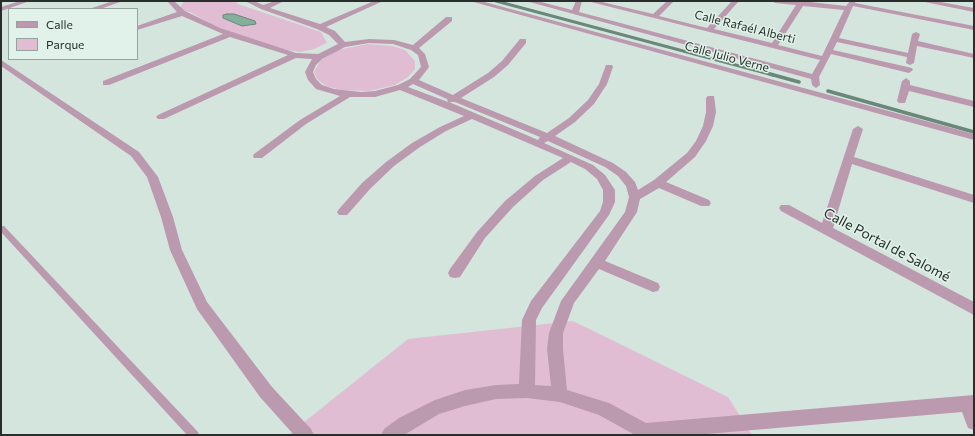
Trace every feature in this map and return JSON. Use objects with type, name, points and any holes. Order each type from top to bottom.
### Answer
[{"type":"street","points":[[1,9],[27,1]]},
{"type":"street","points":[[96,8],[120,1]]},
{"type":"street","points":[[170,1],[182,13],[211,28],[295,54],[319,56]]},
{"type":"street","points":[[248,1],[263,8],[332,33],[343,45]]},
{"type":"street","points":[[263,8],[281,1]]},
{"type":"street","points":[[320,28],[380,1]]},
{"type":"street","name":"Calle Julio Verne","points":[[473,1],[974,137]]},
{"type":"street","name":"Calle Julio Verne","points":[[529,1],[540,2],[575,13],[816,77]]},
{"type":"street","points":[[575,13],[579,1]]},
{"type":"street","name":"Calle Rafaél Alberti","points":[[590,1],[774,46],[909,70]]},
{"type":"street","points":[[654,17],[671,1]]},
{"type":"street","points":[[709,30],[736,1]]},
{"type":"street","points":[[775,1],[850,4],[974,28]]},
{"type":"street","points":[[923,1],[974,10]]},
{"type":"street","points":[[774,46],[801,3]]},
{"type":"street","points":[[818,94],[816,77],[850,4]]},
{"type":"street","points":[[138,28],[182,13]]},
{"type":"street","points":[[414,48],[449,19]]},
{"type":"street","points":[[106,83],[230,34]]},
{"type":"street","points":[[835,39],[912,56]]},
{"type":"street","points":[[902,101],[915,39],[974,56]]},
{"type":"street","points":[[382,41],[414,48],[421,54],[424,60],[424,67],[421,74],[413,81],[401,87],[375,94],[347,95],[332,92],[319,87],[312,80],[309,72],[312,64],[319,56],[343,45],[382,41]]},
{"type":"street","points":[[445,104],[492,75],[505,63],[523,41]]},
{"type":"street","points":[[161,117],[295,54]]},
{"type":"street","points":[[1,62],[135,154],[152,176],[167,217],[176,250],[202,305],[266,392],[304,435]]},
{"type":"street","points":[[537,144],[572,120],[590,102],[603,84],[609,67]]},
{"type":"street","points":[[413,81],[548,137],[608,165],[622,174],[631,185],[635,197],[631,212],[597,263],[568,301],[556,333],[555,349],[560,395]]},
{"type":"street","points":[[401,87],[445,104],[571,158],[589,167],[601,177],[608,190],[609,202],[605,212],[536,304],[529,320],[527,391]]},
{"type":"street","points":[[905,87],[974,104]]},
{"type":"street","points":[[258,156],[303,122],[347,95]]},
{"type":"street","points":[[635,197],[676,170],[690,155],[701,140],[708,126],[712,98]]},
{"type":"street","points":[[343,212],[366,186],[390,164],[416,145],[443,129],[471,116]]},
{"type":"street","points":[[826,230],[858,129]]},
{"type":"street","points":[[455,273],[481,235],[509,204],[539,178],[571,158]]},
{"type":"street","points":[[849,159],[974,198]]},
{"type":"street","points":[[658,183],[705,203]]},
{"type":"street","name":"Calle Portal de Salomé","points":[[785,208],[974,309]]},
{"type":"street","points":[[597,263],[653,287]]},
{"type":"street","points":[[390,435],[405,424],[434,408],[465,398],[496,392],[527,391],[560,395],[604,408],[649,433],[971,403],[974,422]]},
{"type":"lane","points":[[1,228],[194,435]]},
{"type":"green space","points":[[184,1],[235,1],[238,4],[321,32],[327,43],[314,49],[300,52],[281,49],[216,27],[192,13],[179,9]]},
{"type":"green space","points":[[368,44],[392,46],[405,50],[415,61],[415,69],[408,77],[395,85],[369,91],[341,90],[326,86],[317,79],[314,72],[321,60],[337,50]]},
{"type":"green space","points":[[573,321],[728,397],[752,435],[288,435],[408,339]]},
{"type":"shaded area","points":[[234,14],[255,21],[256,24],[242,26],[223,18],[223,15]]},
{"type":"waterway","points":[[496,1],[773,75]]},
{"type":"waterway","points":[[770,74],[799,82]]},
{"type":"waterway","points":[[828,91],[974,132]]}]
